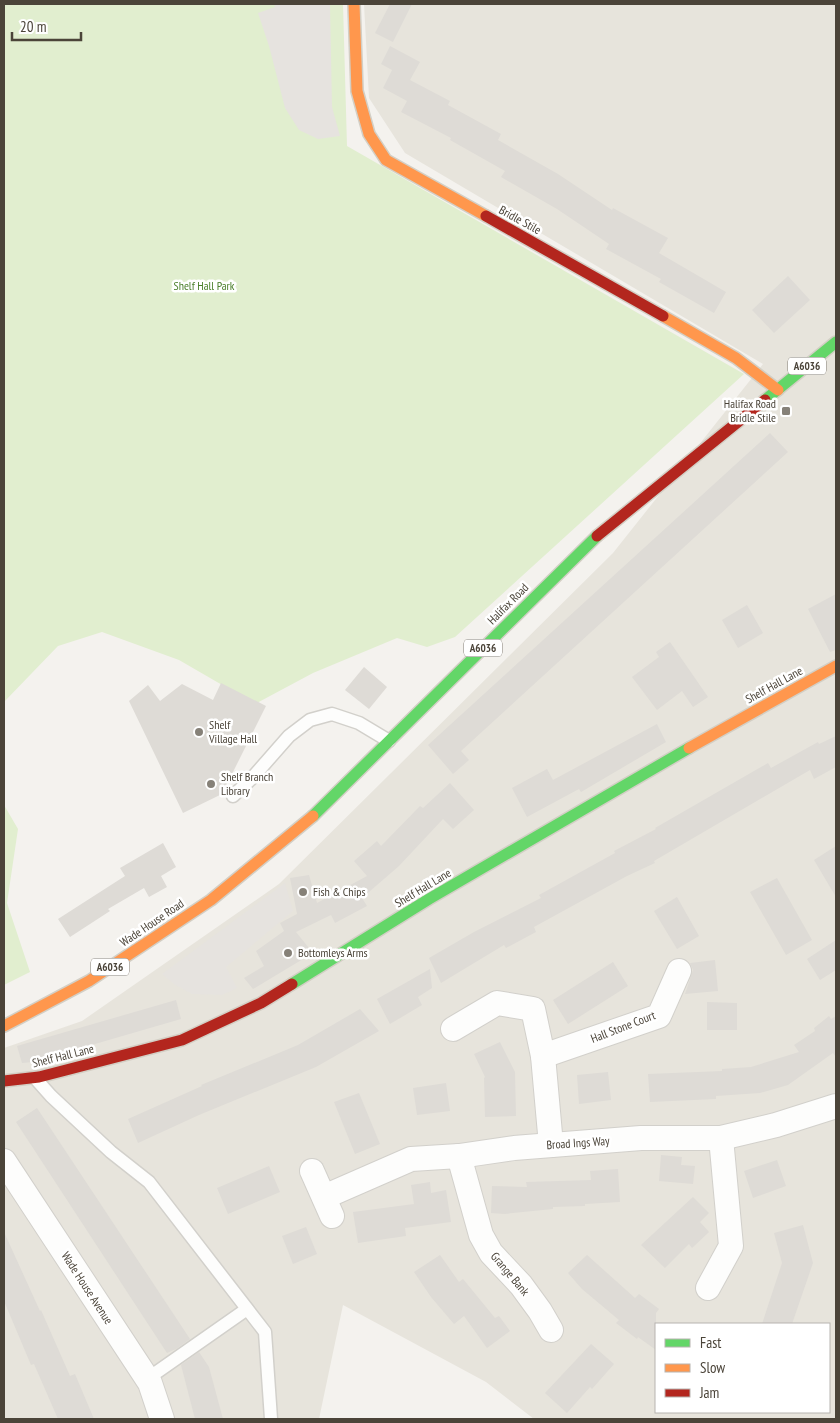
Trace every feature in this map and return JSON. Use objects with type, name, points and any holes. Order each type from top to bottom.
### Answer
[{"type":"main road","name":"Bridle Stile","points":[[354,4],[357,91],[369,134],[386,160],[736,358],[778,390]]},
{"type":"main road","name":"Halifax Road","points":[[211,900],[309,820],[592,542],[836,342]]},
{"type":"main road","name":"Shelf Hall Lane","points":[[4,1082],[35,1078],[182,1040],[261,1002],[649,770],[836,666]]},
{"type":"main road","name":"Wade House Road","points":[[4,1026],[89,981],[211,900]]},
{"type":"street","name":"Hall Stone Court","points":[[543,1056],[659,1016],[678,971]]},
{"type":"street","points":[[453,1029],[497,1003],[533,1009],[543,1056],[551,1145]]},
{"type":"street","name":"Broad Ings Way","points":[[312,1171],[328,1207],[411,1159],[459,1156],[514,1148],[641,1138],[721,1138],[776,1125],[836,1106]]},
{"type":"street","points":[[708,1288],[731,1246],[721,1138]]},
{"type":"street","name":"Grange Bank","points":[[459,1156],[480,1235],[491,1253],[521,1286],[540,1311],[551,1330]]},
{"type":"street","name":"Wade House Avenue","points":[[4,1161],[147,1379],[162,1419]]},
{"type":"lane","points":[[233,796],[253,777],[289,736],[310,720],[332,714],[359,723],[389,741]]},
{"type":"lane","points":[[35,1078],[51,1096],[111,1152],[149,1182],[265,1332],[271,1419]]},
{"type":"lane","points":[[147,1379],[247,1309]]},
{"type":"shaded area","points":[[274,4],[330,4],[332,107],[340,136],[318,139],[299,130],[285,108],[269,46],[258,13],[275,7]]},
{"type":"shaded area","points":[[364,4],[836,4],[836,1419],[534,1419],[486,1382],[343,1305],[319,1419],[4,1419],[4,1048],[82,1021],[279,884],[613,553],[763,364],[405,153],[369,98]]},
{"type":"shaded area","points":[[285,883],[293,911],[226,967],[237,988],[222,995],[192,994],[174,984],[162,974]]},
{"type":"green space","name":"Shelf Hall Park","points":[[4,4],[343,4],[347,146],[744,374],[455,637],[427,647],[397,638],[313,673],[255,704],[179,660],[102,632],[58,646],[4,702]]},
{"type":"green space","points":[[4,805],[18,829],[7,903],[30,972],[4,985]]},
{"type":"building","points":[[390,4],[412,4],[393,42],[375,33]]},
{"type":"building","points":[[390,46],[420,62],[410,80],[450,101],[448,105],[501,134],[498,140],[558,174],[612,210],[613,208],[668,238],[659,253],[726,292],[714,313],[659,282],[661,279],[606,249],[609,244],[557,209],[501,177],[505,171],[450,140],[451,138],[401,112],[407,101],[383,88],[392,70],[381,64]]},
{"type":"building","points":[[788,276],[810,300],[774,333],[752,310]]},
{"type":"building","points":[[770,433],[788,452],[461,751],[469,760],[453,774],[428,745]]},
{"type":"building","points":[[836,594],[836,650],[830,652],[808,609]]},
{"type":"building","points":[[747,605],[763,633],[738,648],[722,620]]},
{"type":"building","points":[[670,642],[708,697],[693,707],[682,691],[657,710],[632,677],[659,657],[656,652]]},
{"type":"building","points":[[364,667],[387,687],[369,709],[345,690]]},
{"type":"building","name":"Shelf Village Hall","points":[[221,683],[266,706],[222,794],[183,813],[129,701],[148,685],[160,701],[182,684],[213,700]]},
{"type":"building","points":[[657,724],[666,742],[581,792],[579,789],[527,817],[512,788],[547,769],[553,780]]},
{"type":"building","points":[[836,736],[836,767],[814,779],[810,770],[654,861],[655,863],[627,876],[534,927],[536,932],[506,948],[504,945],[441,983],[429,958],[474,932],[541,898],[539,895],[615,853],[614,851],[656,829],[768,763],[771,768],[818,742],[819,744]]},
{"type":"building","points":[[450,783],[474,810],[453,829],[443,819],[399,866],[362,898],[367,906],[335,923],[331,915],[296,932],[313,953],[253,989],[244,978],[264,966],[256,951],[284,931],[280,923],[297,914],[290,878],[309,875],[317,903],[367,876],[354,861],[377,841],[381,846],[420,806],[423,808]]},
{"type":"building","points":[[163,843],[176,867],[161,876],[167,887],[149,897],[144,888],[108,909],[110,911],[70,937],[58,919],[125,876],[120,868]]},
{"type":"building","points":[[836,846],[836,897],[814,860]]},
{"type":"building","points":[[777,878],[812,940],[786,955],[750,892]]},
{"type":"building","points":[[677,897],[699,936],[677,949],[654,911]]},
{"type":"building","points":[[836,940],[836,970],[820,980],[807,959]]},
{"type":"building","points":[[715,960],[718,991],[685,994],[693,970],[690,963]]},
{"type":"building","points":[[613,962],[628,986],[568,1024],[553,1000]]},
{"type":"building","points":[[430,969],[432,988],[418,997],[422,1005],[390,1024],[377,999]]},
{"type":"building","points":[[176,1000],[181,1019],[33,1062],[22,1063],[17,1046]]},
{"type":"building","points":[[707,1002],[737,1003],[737,1030],[707,1030]]},
{"type":"building","points":[[360,1009],[379,1031],[316,1067],[199,1115],[138,1143],[128,1119],[201,1085],[298,1045]]},
{"type":"building","points":[[829,1016],[831,1019],[836,1016],[836,1057],[833,1053],[788,1085],[760,1093],[716,1096],[716,1099],[650,1102],[648,1074],[722,1071],[722,1069],[751,1067],[799,1052],[794,1045],[815,1031],[814,1028]]},
{"type":"building","points":[[500,1042],[515,1072],[516,1116],[485,1117],[485,1077],[474,1054]]},
{"type":"building","points":[[608,1072],[611,1100],[579,1104],[577,1075]]},
{"type":"building","points":[[446,1083],[450,1111],[417,1115],[413,1088]]},
{"type":"building","points":[[359,1093],[380,1144],[355,1154],[334,1102]]},
{"type":"building","points":[[37,1108],[190,1339],[176,1349],[167,1353],[16,1122]]},
{"type":"building","points":[[661,1155],[682,1157],[681,1165],[695,1166],[693,1184],[659,1181]]},
{"type":"building","points":[[777,1160],[786,1186],[753,1198],[744,1171]]},
{"type":"building","points":[[269,1166],[280,1192],[228,1214],[217,1188]]},
{"type":"building","points":[[618,1169],[620,1202],[553,1207],[553,1209],[504,1214],[491,1213],[492,1186],[527,1187],[526,1182],[591,1180],[590,1171]]},
{"type":"building","points":[[430,1182],[431,1193],[446,1190],[451,1222],[405,1228],[406,1236],[358,1243],[353,1212],[414,1204],[411,1185]]},
{"type":"building","points":[[693,1197],[709,1213],[700,1222],[709,1232],[692,1248],[689,1244],[665,1268],[641,1245]]},
{"type":"building","points":[[803,1225],[813,1263],[792,1323],[762,1323],[782,1263],[774,1233]]},
{"type":"building","points":[[306,1227],[317,1254],[293,1264],[282,1236]]},
{"type":"building","points":[[4,1232],[70,1376],[75,1374],[94,1419],[58,1419],[34,1364],[31,1365],[4,1301]]},
{"type":"building","points":[[440,1255],[459,1282],[463,1279],[495,1318],[499,1316],[510,1331],[487,1348],[464,1316],[454,1324],[431,1297],[414,1272]]},
{"type":"building","points":[[587,1255],[635,1298],[639,1294],[659,1309],[656,1313],[655,1323],[655,1349],[638,1337],[637,1339],[616,1323],[619,1320],[582,1289],[568,1273]]},
{"type":"building","points":[[591,1344],[614,1364],[567,1413],[545,1393]]},
{"type":"building","points":[[199,1352],[209,1367],[223,1419],[195,1419],[181,1365]]},
{"type":"traffic: fast","points":[[765,400],[836,342]]},
{"type":"traffic: fast","points":[[313,816],[597,536]]},
{"type":"traffic: fast","points":[[292,984],[429,899],[689,748]]},
{"type":"traffic: slow","points":[[354,4],[357,91],[369,134],[386,160],[486,216]]},
{"type":"traffic: slow","points":[[663,316],[736,358],[778,390]]},
{"type":"traffic: slow","points":[[689,748],[836,666]]},
{"type":"traffic: slow","points":[[4,1026],[89,981],[211,900],[313,816]]},
{"type":"traffic: jam","points":[[486,216],[663,316]]},
{"type":"traffic: jam","points":[[597,536],[765,400]]},
{"type":"traffic: jam","points":[[4,1081],[39,1077],[182,1040],[261,1003],[292,984]]},
{"type":"place","name":"Halifax Road Bridle Stile","points":[[786,411]]},
{"type":"place","name":"Shelf Village Hall","points":[[199,732]]},
{"type":"place","name":"Shelf Branch Library","points":[[211,784]]},
{"type":"place","name":"Fish & Chips","points":[[303,892]]},
{"type":"place","name":"Bottomleys Arms","points":[[288,953]]}]
